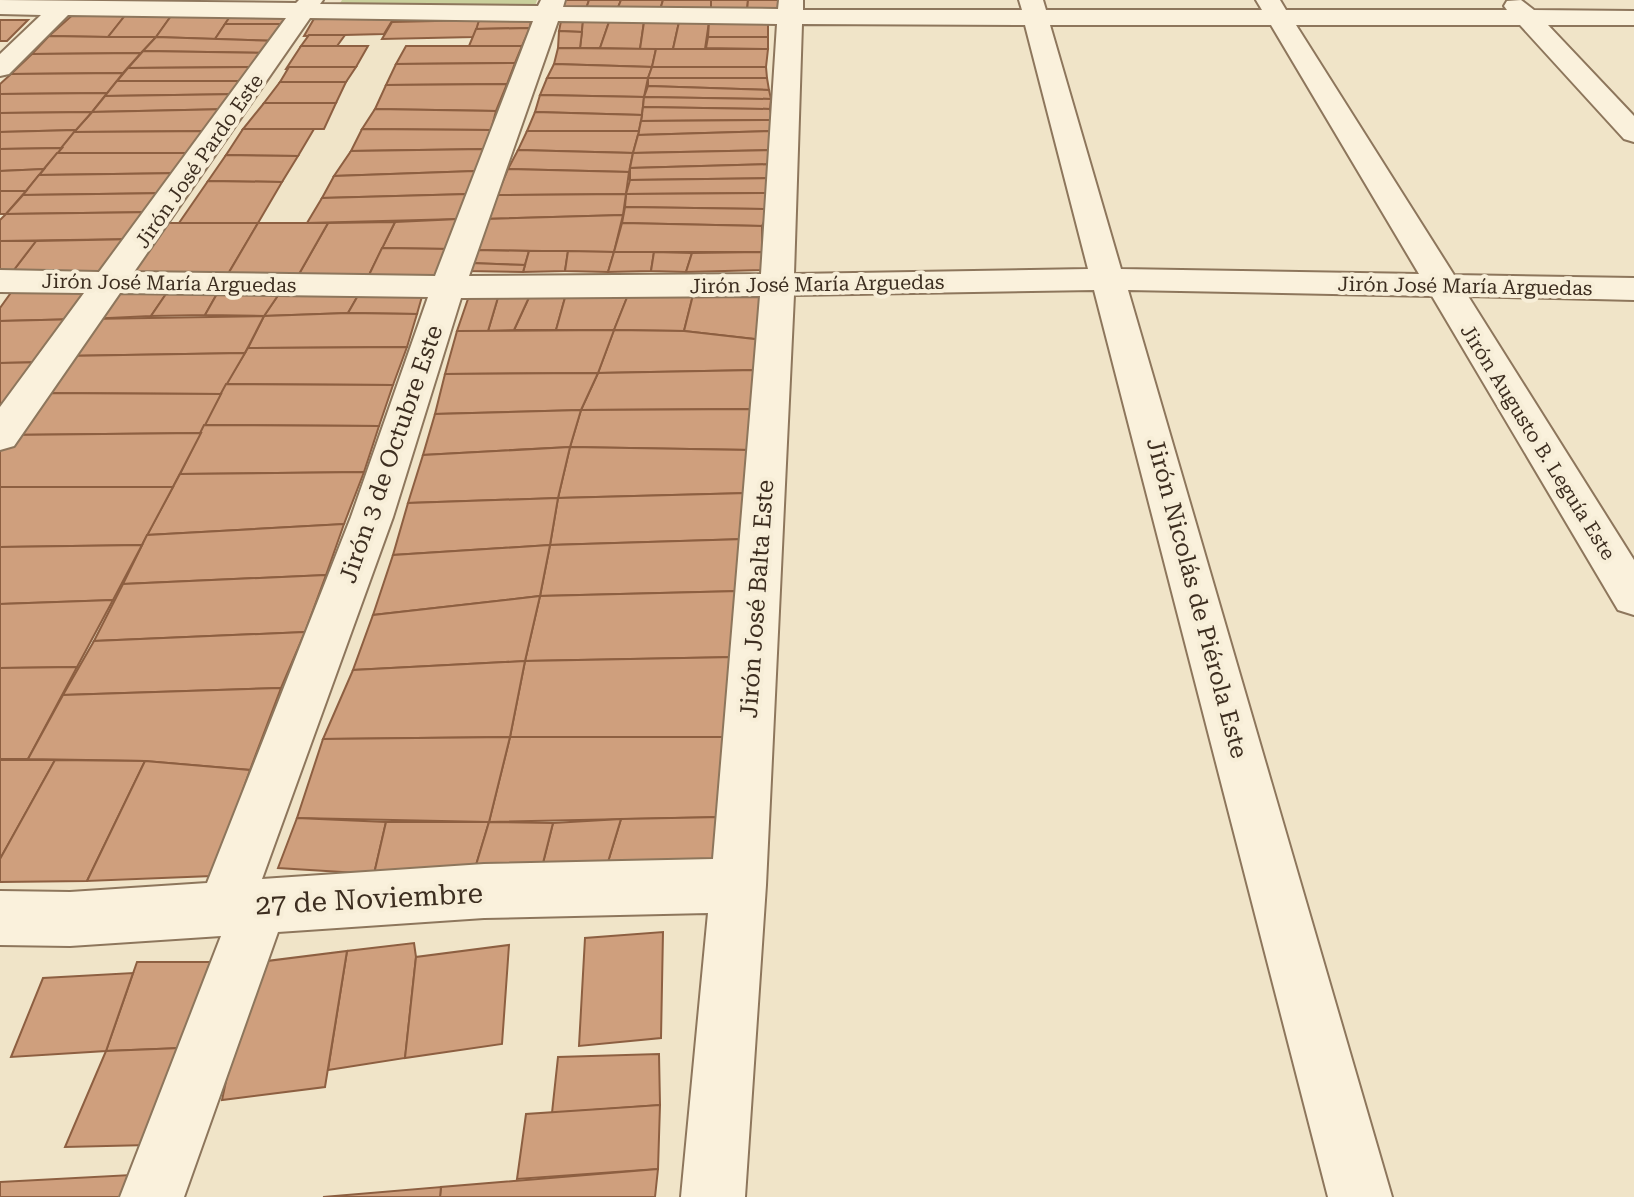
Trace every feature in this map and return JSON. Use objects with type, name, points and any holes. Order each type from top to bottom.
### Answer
[{"type":"street","points":[[0,68],[67,3]]},
{"type":"street","points":[[0,7],[67,3],[1518,9],[1634,18]]},
{"type":"street","name":"Jirón José Pardo Este","points":[[0,436],[113,282],[306,6]]},
{"type":"street","name":"Jirón 3 de Octubre Este","points":[[152,1197],[243,906],[448,287],[550,6]]},
{"type":"street","name":"Jirón José Balta Este","points":[[713,1197],[739,885],[777,285],[790,8]]},
{"type":"street","name":"Jirón Nicolás de Piérola Este","points":[[1033,8],[1360,1197]]},
{"type":"street","name":"Jirón Augusto B. Leguía Este","points":[[1273,8],[1634,597]]},
{"type":"street","points":[[1518,9],[1634,133]]},
{"type":"street","name":"Jirón José María Arguedas","points":[[0,281],[448,287],[1110,279],[1634,289]]},
{"type":"street","name":"27 de Noviembre","points":[[0,918],[70,919],[484,891],[739,885]]},
{"type":"green space","points":[[342,0],[537,0],[535,6],[339,5]]},
{"type":"building","points":[[565,0],[589,0],[586,9],[563,8]]},
{"type":"building","points":[[589,0],[621,0],[617,10],[586,9]]},
{"type":"building","points":[[621,0],[663,0],[660,10],[617,10]]},
{"type":"building","points":[[663,0],[711,0],[711,10],[660,10]]},
{"type":"building","points":[[711,0],[748,0],[747,11],[711,10]]},
{"type":"building","points":[[748,0],[782,0],[781,10],[747,11]]},
{"type":"building","points":[[77,11],[127,13],[108,37],[49,36]]},
{"type":"building","points":[[127,13],[171,16],[156,37],[108,37]]},
{"type":"building","points":[[231,15],[215,39],[156,37],[171,16]]},
{"type":"building","points":[[231,15],[292,15],[286,24],[225,24]]},
{"type":"building","points":[[395,16],[384,34],[304,36],[315,17]]},
{"type":"building","points":[[0,20],[28,20],[7,41],[0,41]]},
{"type":"building","points":[[479,20],[531,20],[530,28],[476,29]]},
{"type":"building","points":[[479,20],[474,37],[382,39],[392,22]]},
{"type":"building","points":[[561,21],[583,21],[582,32],[559,31]]},
{"type":"building","points":[[583,21],[609,22],[600,48],[580,48]]},
{"type":"building","points":[[609,22],[644,22],[640,49],[600,48]]},
{"type":"building","points":[[644,22],[679,22],[673,49],[640,49]]},
{"type":"building","points":[[679,22],[709,22],[705,49],[673,49]]},
{"type":"building","points":[[709,22],[768,24],[768,37],[708,37]]},
{"type":"building","points":[[225,24],[286,24],[279,41],[215,39]]},
{"type":"building","points":[[530,28],[522,46],[469,46],[476,29]]},
{"type":"building","points":[[559,31],[582,32],[580,48],[558,48]]},
{"type":"building","points":[[309,35],[345,35],[337,46],[301,46]]},
{"type":"building","points":[[49,36],[156,37],[141,53],[32,54]]},
{"type":"building","points":[[156,37],[279,41],[272,53],[143,51]]},
{"type":"building","points":[[708,37],[768,37],[768,49],[706,48]]},
{"type":"building","points":[[301,46],[368,46],[356,67],[286,69]]},
{"type":"building","points":[[406,46],[522,46],[515,63],[396,64]]},
{"type":"building","points":[[558,48],[656,49],[652,67],[554,64]]},
{"type":"building","points":[[656,49],[768,49],[766,67],[652,67]]},
{"type":"building","points":[[143,51],[272,53],[262,67],[128,68]]},
{"type":"building","points":[[141,53],[123,73],[11,74],[32,54]]},
{"type":"building","points":[[515,63],[507,84],[386,85],[396,64]]},
{"type":"building","points":[[554,64],[652,67],[648,78],[547,78]]},
{"type":"building","points":[[262,67],[251,81],[117,81],[128,68]]},
{"type":"building","points":[[289,67],[356,67],[346,82],[280,82]]},
{"type":"building","points":[[652,67],[766,67],[767,78],[648,78]]},
{"type":"building","points":[[123,73],[107,93],[0,94],[0,84],[11,74]]},
{"type":"building","points":[[547,78],[648,78],[644,97],[540,95]]},
{"type":"building","points":[[648,78],[767,78],[769,90],[648,86]]},
{"type":"building","points":[[117,81],[251,81],[242,94],[105,96]]},
{"type":"building","points":[[280,82],[346,82],[336,103],[264,103]]},
{"type":"building","points":[[507,84],[496,111],[375,109],[386,85]]},
{"type":"building","points":[[648,86],[769,90],[771,99],[644,97]]},
{"type":"building","points":[[107,93],[92,112],[0,113],[0,94]]},
{"type":"building","points":[[242,94],[230,109],[92,112],[105,96]]},
{"type":"building","points":[[540,95],[644,97],[642,115],[535,112]]},
{"type":"building","points":[[644,97],[771,99],[770,109],[643,107]]},
{"type":"building","points":[[264,103],[336,103],[324,129],[243,129]]},
{"type":"building","points":[[643,107],[770,109],[772,120],[641,121]]},
{"type":"building","points":[[230,109],[216,131],[74,132],[92,112]]},
{"type":"building","points":[[375,109],[496,111],[491,130],[362,129]]},
{"type":"building","points":[[92,112],[76,130],[0,132],[0,113]]},
{"type":"building","points":[[535,112],[642,115],[639,131],[527,131]]},
{"type":"building","points":[[772,120],[773,131],[638,135],[641,121]]},
{"type":"building","points":[[243,129],[314,129],[298,156],[226,155]]},
{"type":"building","points":[[362,129],[491,130],[485,149],[351,151]]},
{"type":"building","points":[[76,130],[62,148],[0,149],[0,132]]},
{"type":"building","points":[[216,131],[200,153],[57,153],[74,132]]},
{"type":"building","points":[[527,131],[639,131],[633,153],[518,150]]},
{"type":"building","points":[[773,131],[774,150],[633,153],[638,135]]},
{"type":"building","points":[[62,148],[44,169],[0,171],[0,149]]},
{"type":"building","points":[[485,149],[475,171],[334,176],[351,151]]},
{"type":"building","points":[[518,150],[633,153],[629,172],[508,169]]},
{"type":"building","points":[[774,150],[776,164],[630,168],[633,153]]},
{"type":"building","points":[[57,153],[200,153],[186,173],[39,175]]},
{"type":"building","points":[[226,155],[298,156],[282,182],[208,181]]},
{"type":"building","points":[[776,164],[774,178],[630,180],[630,168]]},
{"type":"building","points":[[44,169],[26,191],[0,191],[0,171]]},
{"type":"building","points":[[508,169],[629,172],[626,194],[497,195]]},
{"type":"building","points":[[475,171],[469,194],[322,198],[334,176]]},
{"type":"building","points":[[186,173],[172,193],[23,195],[39,175]]},
{"type":"building","points":[[774,178],[773,193],[626,194],[630,180]]},
{"type":"building","points":[[208,181],[282,182],[258,223],[179,223]]},
{"type":"building","points":[[0,191],[26,191],[6,214],[0,214]]},
{"type":"building","points":[[172,193],[157,212],[6,214],[23,195]]},
{"type":"building","points":[[773,193],[770,209],[625,207],[626,194]]},
{"type":"building","points":[[469,194],[459,219],[307,223],[322,198]]},
{"type":"building","points":[[626,194],[623,215],[485,219],[497,195]]},
{"type":"building","points":[[625,207],[770,209],[762,226],[622,223]]},
{"type":"building","points":[[157,212],[138,239],[0,241],[0,220],[6,214]]},
{"type":"building","points":[[623,215],[614,252],[476,250],[485,219]]},
{"type":"building","points":[[459,219],[449,249],[382,248],[395,222]]},
{"type":"building","points":[[395,222],[369,275],[299,274],[328,223]]},
{"type":"building","points":[[156,223],[258,223],[228,274],[122,273]]},
{"type":"building","points":[[258,223],[328,223],[299,274],[228,274]]},
{"type":"building","points":[[622,223],[762,226],[762,252],[614,252]]},
{"type":"building","points":[[138,239],[115,272],[10,275],[36,241]]},
{"type":"building","points":[[0,241],[36,241],[10,275],[0,275]]},
{"type":"building","points":[[382,248],[449,249],[440,275],[369,275]]},
{"type":"building","points":[[476,250],[529,251],[525,265],[470,263]]},
{"type":"building","points":[[529,251],[568,251],[565,271],[523,272]]},
{"type":"building","points":[[568,251],[614,252],[608,272],[565,271]]},
{"type":"building","points":[[614,252],[654,252],[651,271],[608,272]]},
{"type":"building","points":[[654,252],[692,253],[686,272],[651,271]]},
{"type":"building","points":[[762,252],[763,270],[686,272],[692,253]]},
{"type":"building","points":[[470,263],[525,265],[523,272],[467,271]]},
{"type":"building","points":[[103,285],[81,319],[0,321],[0,308],[15,287]]},
{"type":"building","points":[[112,288],[168,291],[151,316],[88,319]]},
{"type":"building","points":[[168,291],[218,292],[205,315],[151,316]]},
{"type":"building","points":[[281,291],[360,292],[348,313],[264,316]]},
{"type":"building","points":[[281,291],[264,316],[205,315],[218,292]]},
{"type":"building","points":[[360,292],[423,293],[417,314],[348,313]]},
{"type":"building","points":[[531,293],[566,294],[556,330],[514,330]]},
{"type":"building","points":[[531,293],[514,330],[488,331],[499,294]]},
{"type":"building","points":[[499,294],[488,331],[457,331],[469,296]]},
{"type":"building","points":[[566,294],[628,295],[614,330],[556,330]]},
{"type":"building","points":[[628,295],[693,295],[684,331],[614,330]]},
{"type":"building","points":[[693,295],[762,295],[763,340],[684,331]]},
{"type":"building","points":[[417,314],[407,347],[248,348],[264,316]]},
{"type":"building","points":[[264,316],[245,353],[63,356],[88,319]]},
{"type":"building","points":[[81,319],[49,362],[0,363],[0,321]]},
{"type":"building","points":[[614,330],[684,331],[763,340],[756,370],[598,373]]},
{"type":"building","points":[[614,330],[598,373],[445,374],[457,331]]},
{"type":"building","points":[[407,347],[393,385],[226,384],[248,348]]},
{"type":"building","points":[[245,353],[221,394],[36,393],[63,356]]},
{"type":"building","points":[[49,362],[20,402],[0,403],[0,363]]},
{"type":"building","points":[[756,370],[751,409],[581,410],[598,373]]},
{"type":"building","points":[[598,373],[581,410],[435,414],[445,374]]},
{"type":"building","points":[[226,384],[393,385],[379,426],[204,425]]},
{"type":"building","points":[[36,393],[221,394],[201,433],[6,435]]},
{"type":"building","points":[[751,409],[750,450],[570,447],[581,410]]},
{"type":"building","points":[[581,410],[570,447],[423,455],[435,414]]},
{"type":"building","points":[[204,425],[379,426],[364,472],[180,474]]},
{"type":"building","points":[[201,433],[173,487],[0,487],[0,444],[6,435]]},
{"type":"building","points":[[570,447],[750,450],[748,493],[558,498]]},
{"type":"building","points":[[570,447],[558,498],[408,503],[423,455]]},
{"type":"building","points":[[364,472],[344,524],[147,535],[180,474]]},
{"type":"building","points":[[0,487],[173,487],[142,545],[0,547]]},
{"type":"building","points":[[748,493],[745,539],[550,545],[558,498]]},
{"type":"building","points":[[558,498],[550,545],[393,555],[408,503]]},
{"type":"building","points":[[344,524],[326,575],[123,584],[147,535]]},
{"type":"building","points":[[745,539],[740,591],[540,596],[550,545]]},
{"type":"building","points":[[142,545],[113,600],[0,604],[0,547]]},
{"type":"building","points":[[550,545],[540,596],[373,615],[393,555]]},
{"type":"building","points":[[326,575],[305,632],[94,641],[123,584]]},
{"type":"building","points":[[740,591],[736,657],[525,661],[540,596]]},
{"type":"building","points":[[540,596],[525,661],[353,670],[373,615]]},
{"type":"building","points":[[113,600],[77,667],[0,668],[0,604]]},
{"type":"building","points":[[305,632],[281,688],[63,695],[94,641]]},
{"type":"building","points":[[736,657],[727,737],[510,737],[525,661]]},
{"type":"building","points":[[525,661],[510,737],[323,739],[353,670]]},
{"type":"building","points":[[77,667],[28,759],[0,759],[0,668]]},
{"type":"building","points":[[281,688],[250,770],[145,761],[28,759],[63,695]]},
{"type":"building","points":[[510,737],[727,737],[722,817],[489,822]]},
{"type":"building","points":[[510,737],[489,822],[297,818],[323,739]]},
{"type":"building","points":[[0,760],[55,760],[0,859]]},
{"type":"building","points":[[55,760],[145,761],[87,881],[0,882],[0,859]]},
{"type":"building","points":[[145,761],[250,770],[212,876],[87,881]]},
{"type":"building","points":[[722,817],[719,864],[604,875],[621,819]]},
{"type":"building","points":[[297,818],[386,822],[374,874],[278,868]]},
{"type":"building","points":[[621,819],[604,875],[540,875],[553,823]]},
{"type":"building","points":[[386,822],[489,822],[473,875],[374,874]]},
{"type":"building","points":[[489,822],[553,823],[540,875],[473,875]]},
{"type":"building","points":[[663,932],[661,1038],[579,1046],[585,938]]},
{"type":"building","points":[[414,943],[416,957],[405,1058],[328,1070],[347,951]]},
{"type":"building","points":[[509,945],[502,1044],[405,1058],[416,957]]},
{"type":"building","points":[[347,951],[325,1087],[222,1100],[251,963]]},
{"type":"building","points":[[137,962],[211,962],[181,1048],[106,1051]]},
{"type":"building","points":[[133,973],[106,1051],[11,1057],[43,978]]},
{"type":"building","points":[[181,1048],[149,1145],[65,1147],[106,1051]]},
{"type":"building","points":[[659,1054],[660,1105],[552,1113],[558,1057]]},
{"type":"building","points":[[660,1105],[658,1169],[517,1179],[526,1114]]},
{"type":"building","points":[[658,1169],[655,1197],[440,1197],[441,1187]]},
{"type":"building","points":[[131,1175],[124,1197],[0,1197],[0,1182]]},
{"type":"building","points":[[441,1187],[440,1197],[323,1197]]}]
